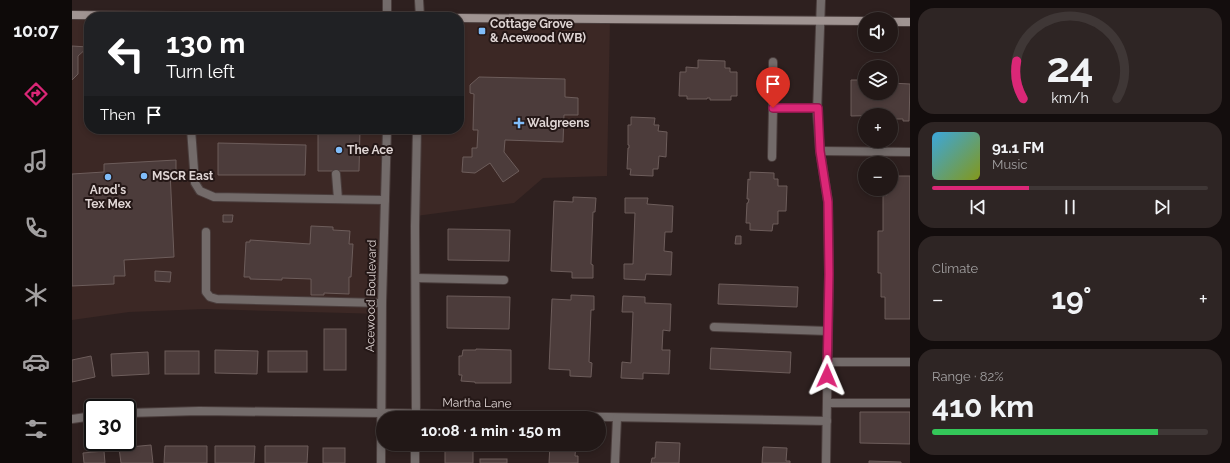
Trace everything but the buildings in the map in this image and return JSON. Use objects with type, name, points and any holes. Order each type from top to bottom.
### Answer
[{"type":"main road","points":[[72,16],[84,16]]},
{"type":"main road","points":[[464,18],[858,21]]},
{"type":"main road","points":[[898,22],[910,22]]},
{"type":"street","points":[[387,0],[387,12]]},
{"type":"street","points":[[419,0],[420,12]]},
{"type":"street","points":[[821,0],[818,108],[820,151],[828,202],[826,463]]},
{"type":"street","points":[[772,157],[773,62]]},
{"type":"street","points":[[773,108],[818,108]]},
{"type":"street","points":[[191,134],[195,183],[200,191],[214,197],[385,200]]},
{"type":"street","name":"Acewood Boulevard","points":[[381,411],[382,303],[387,134]]},
{"type":"street","points":[[416,411],[417,134]]},
{"type":"street","points":[[820,151],[910,152]]},
{"type":"street","points":[[336,174],[338,199]]},
{"type":"street","points":[[206,232],[206,292],[210,297],[217,300],[382,303]]},
{"type":"street","points":[[416,278],[504,280]]},
{"type":"street","points":[[714,327],[828,331]]},
{"type":"street","points":[[827,362],[910,362]]},
{"type":"street","points":[[827,403],[910,403]]},
{"type":"street","name":"Martha Lane","points":[[136,414],[200,411],[376,413]]},
{"type":"street","points":[[72,419],[84,417]]},
{"type":"street","name":"Martha Lane","points":[[606,418],[827,421]]},
{"type":"street","points":[[615,463],[617,418]]},
{"type":"street","name":"Acewood Boulevard","points":[[381,451],[381,463]]},
{"type":"street","points":[[415,451],[415,463]]},
{"type":"shaded area","points":[[72,15],[84,16],[84,134],[387,134],[383,314],[205,309],[129,312],[72,320]]},
{"type":"shaded area","points":[[464,18],[610,19],[607,176],[543,178],[514,203],[416,216],[417,134],[464,134]]},
{"type":"place","name":"Cottage Grove & Acewood (WB)","points":[[482,31]]},
{"type":"place","name":"Walgreens","points":[[519,123]]},
{"type":"place","name":"The Ace","points":[[339,150]]},
{"type":"place","name":"MSCR East","points":[[144,176]]},
{"type":"place","name":"Arod's Tex Mex","points":[[108,177]]},
{"type":"route","points":[[773,108],[818,108],[820,151],[828,202],[829,274],[827,376]]}]
